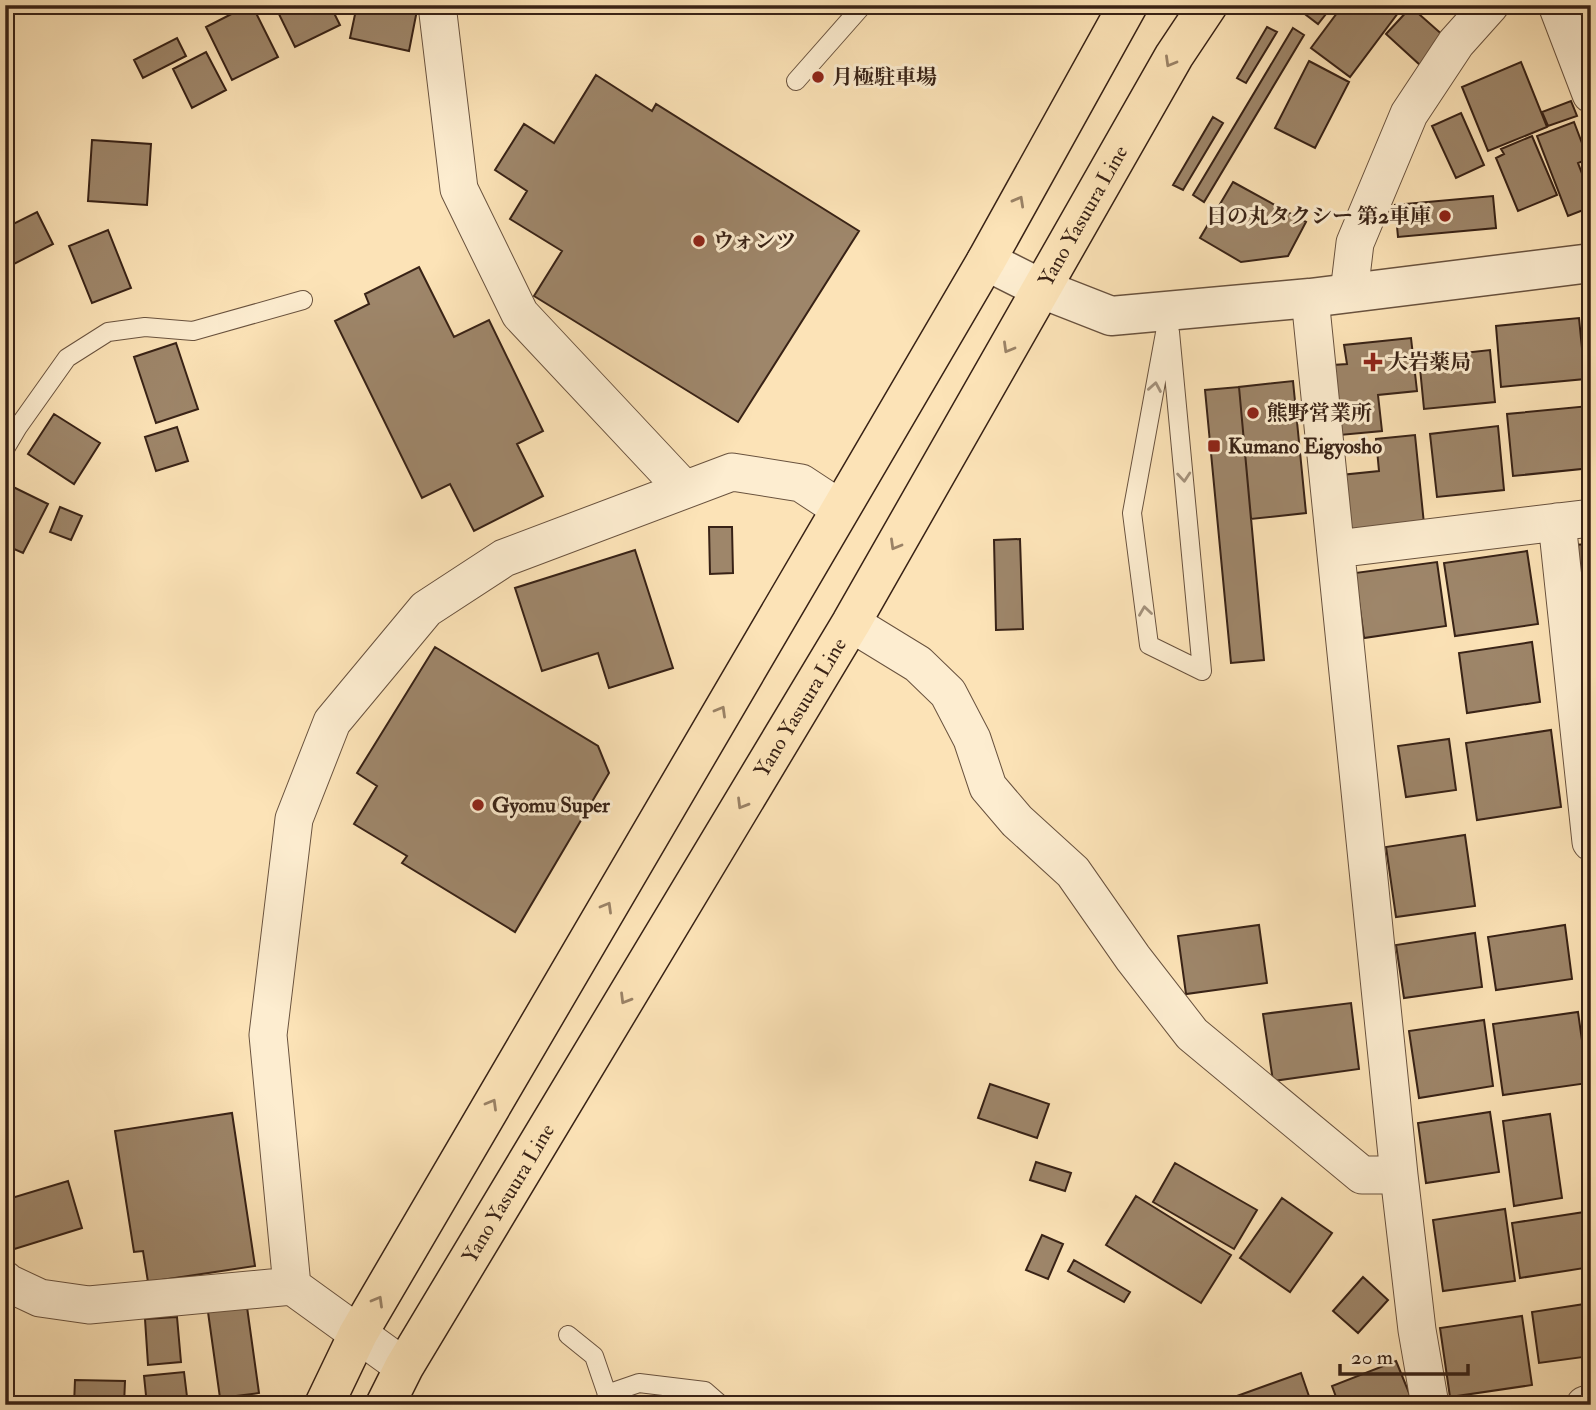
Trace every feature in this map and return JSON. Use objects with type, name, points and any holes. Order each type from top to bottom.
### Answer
[{"type":"main road","points":[[324,1405],[358,1334],[839,508],[986,261],[1128,5]]},
{"type":"main road","name":"Yano Yasuura Line","points":[[385,1405],[404,1367],[851,623],[1174,56],[1208,5]]},
{"type":"street","points":[[437,5],[459,188],[520,314],[684,489]]},
{"type":"street","points":[[1349,293],[1355,243],[1409,114],[1456,43],[1490,5]]},
{"type":"street","points":[[1557,5],[1591,94]]},
{"type":"street","points":[[986,261],[1042,289],[1111,316],[1310,298],[1591,263]]},
{"type":"street","points":[[1310,298],[1399,1175],[1430,1405]]},
{"type":"street","points":[[292,1286],[268,1035],[294,819],[332,722],[426,609],[503,558],[732,472],[801,483],[839,508]]},
{"type":"street","points":[[1336,549],[1574,520],[1591,842]]},
{"type":"street","points":[[851,623],[918,664],[948,693],[972,739],[988,787],[1017,821],[1073,872],[1133,958],[1192,1034],[1362,1175],[1399,1175]]},
{"type":"street","points":[[5,1280],[40,1298],[89,1305],[292,1286],[404,1367]]},
{"type":"street","points":[[1585,1405],[1591,1403]]},
{"type":"lane","points":[[796,81],[863,5]]},
{"type":"lane","points":[[5,449],[67,358],[108,332],[145,327],[193,331],[303,300]]},
{"type":"lane","points":[[1168,311],[1181,450],[1202,671],[1149,645],[1132,513],[1168,311]]},
{"type":"lane","points":[[568,1335],[594,1356],[606,1399],[639,1382],[705,1391],[721,1405]]},
{"type":"building","points":[[252,5],[278,57],[232,80],[206,27]]},
{"type":"building","points":[[330,5],[340,25],[295,47],[275,6]]},
{"type":"building","points":[[357,5],[418,5],[409,51],[350,38]]},
{"type":"building","points":[[1293,5],[1333,5],[1318,24]]},
{"type":"building","points":[[1343,5],[1404,5],[1350,77],[1311,48]]},
{"type":"building","points":[[1411,7],[1445,37],[1420,65],[1386,34]]},
{"type":"building","points":[[1267,27],[1277,32],[1246,83],[1237,78]]},
{"type":"building","points":[[1293,28],[1304,35],[1204,202],[1193,195]]},
{"type":"building","points":[[177,38],[186,56],[143,78],[134,60]]},
{"type":"building","points":[[206,52],[226,90],[192,108],[173,69]]},
{"type":"building","points":[[1309,61],[1349,82],[1315,148],[1275,128]]},
{"type":"building","points":[[1521,62],[1547,127],[1488,151],[1462,87]]},
{"type":"building","name":"ウォンツ","points":[[596,75],[652,111],[656,104],[859,231],[738,422],[534,296],[562,251],[510,219],[527,191],[495,170],[524,124],[554,143]]},
{"type":"building","points":[[1571,101],[1577,116],[1548,126],[1542,112]]},
{"type":"building","points":[[1461,113],[1484,165],[1456,178],[1432,126]]},
{"type":"building","points":[[1213,117],[1223,123],[1183,190],[1173,185]]},
{"type":"building","points":[[1574,122],[1588,159],[1578,163],[1591,197],[1591,207],[1568,216],[1537,136]]},
{"type":"building","points":[[1532,136],[1557,195],[1518,211],[1496,158],[1504,154],[1501,149]]},
{"type":"building","points":[[92,140],[151,144],[147,205],[88,201]]},
{"type":"building","points":[[1233,182],[1306,222],[1288,256],[1241,262],[1200,238]]},
{"type":"building","name":"日の丸タクシー 第2車庫","points":[[1493,196],[1496,228],[1398,237],[1395,205]]},
{"type":"building","points":[[37,212],[53,244],[12,265],[5,252],[5,228]]},
{"type":"building","points":[[108,230],[131,288],[92,303],[69,246]]},
{"type":"building","points":[[419,267],[454,337],[489,320],[543,431],[517,444],[543,496],[474,531],[450,484],[422,498],[335,321],[369,304],[365,294]]},
{"type":"building","points":[[1579,318],[1585,379],[1501,387],[1496,326]]},
{"type":"building","points":[[1411,338],[1417,391],[1378,395],[1382,431],[1340,435],[1333,365],[1347,364],[1344,345]]},
{"type":"building","points":[[176,343],[198,409],[156,423],[134,357]]},
{"type":"building","points":[[1490,350],[1495,402],[1424,409],[1419,358]]},
{"type":"building","points":[[1293,381],[1306,513],[1251,519],[1239,387]]},
{"type":"building","points":[[1239,387],[1264,660],[1231,663],[1205,390]]},
{"type":"building","points":[[1589,406],[1591,468],[1513,476],[1507,414]]},
{"type":"building","points":[[54,414],[100,443],[74,484],[28,454]]},
{"type":"building","points":[[1498,426],[1504,490],[1437,497],[1430,434]]},
{"type":"building","points":[[177,427],[188,461],[156,471],[145,437]]},
{"type":"building","points":[[1415,435],[1424,524],[1347,532],[1341,475],[1379,471],[1376,439]]},
{"type":"building","points":[[5,483],[48,504],[23,553],[5,545]]},
{"type":"building","points":[[60,507],[82,516],[71,540],[50,532]]},
{"type":"building","points":[[709,527],[732,527],[733,573],[710,574]]},
{"type":"building","points":[[1020,539],[1023,629],[996,630],[994,540]]},
{"type":"building","points":[[1591,544],[1591,599],[1577,601],[1571,545]]},
{"type":"building","points":[[635,550],[673,668],[609,688],[598,653],[542,671],[515,588]]},
{"type":"building","points":[[1527,551],[1538,624],[1455,636],[1444,563]]},
{"type":"building","points":[[1437,562],[1446,626],[1364,638],[1355,573]]},
{"type":"building","points":[[1532,642],[1540,702],[1467,713],[1459,653]]},
{"type":"building","name":"Gyomu Super","points":[[435,647],[598,746],[609,773],[515,932],[402,863],[407,856],[354,824],[377,786],[357,773]]},
{"type":"building","points":[[1551,730],[1561,807],[1477,820],[1466,743]]},
{"type":"building","points":[[1449,739],[1456,790],[1406,797],[1398,746]]},
{"type":"building","points":[[1465,835],[1475,906],[1396,917],[1386,847]]},
{"type":"building","points":[[1259,925],[1267,983],[1186,994],[1178,936]]},
{"type":"building","points":[[1565,925],[1572,979],[1496,990],[1488,937]]},
{"type":"building","points":[[1475,933],[1482,987],[1404,998],[1396,945]]},
{"type":"building","points":[[1351,1003],[1359,1069],[1273,1081],[1263,1014]]},
{"type":"building","points":[[1578,1012],[1588,1083],[1503,1095],[1493,1024]]},
{"type":"building","points":[[1484,1020],[1493,1086],[1419,1098],[1409,1031]]},
{"type":"building","points":[[990,1084],[1049,1104],[1037,1138],[978,1118]]},
{"type":"building","points":[[1490,1112],[1499,1172],[1426,1183],[1418,1123]]},
{"type":"building","points":[[232,1113],[255,1266],[148,1282],[143,1251],[134,1252],[115,1131]]},
{"type":"building","points":[[1550,1114],[1562,1198],[1514,1206],[1503,1121]]},
{"type":"building","points":[[1036,1162],[1071,1173],[1065,1191],[1030,1180]]},
{"type":"building","points":[[1175,1163],[1257,1210],[1234,1249],[1153,1202]]},
{"type":"building","points":[[68,1181],[82,1228],[8,1251],[5,1242],[5,1200]]},
{"type":"building","points":[[1136,1196],[1231,1255],[1201,1303],[1106,1245]]},
{"type":"building","points":[[1282,1198],[1332,1233],[1290,1292],[1240,1258]]},
{"type":"building","points":[[1505,1209],[1515,1281],[1443,1291],[1433,1220]]},
{"type":"building","points":[[1591,1211],[1591,1267],[1520,1278],[1512,1223]]},
{"type":"building","points":[[1042,1235],[1063,1244],[1048,1279],[1026,1270]]},
{"type":"building","points":[[1074,1260],[1130,1292],[1124,1302],[1068,1271]]},
{"type":"building","points":[[1363,1277],[1388,1300],[1358,1333],[1333,1311]]},
{"type":"building","points":[[1591,1303],[1591,1356],[1539,1363],[1532,1312]]},
{"type":"building","points":[[247,1307],[259,1393],[220,1398],[208,1312]]},
{"type":"building","points":[[1522,1316],[1532,1385],[1450,1397],[1440,1328]]},
{"type":"building","points":[[177,1317],[181,1362],[148,1365],[145,1319]]},
{"type":"building","points":[[1396,1361],[1414,1405],[1339,1405],[1332,1386]]},
{"type":"building","points":[[184,1372],[188,1405],[147,1405],[144,1376]]},
{"type":"building","points":[[1301,1373],[1312,1405],[1212,1405]]},
{"type":"building","points":[[75,1380],[125,1381],[124,1405],[74,1405]]},
{"type":"building","points":[[58,1397],[59,1405],[5,1405],[5,1404]]},
{"type":"place","name":"月極駐車場","points":[[818,77]]},
{"type":"place","name":"日の丸タクシー 第2車庫","points":[[1445,216]]},
{"type":"place","name":"ウォンツ","points":[[699,241]]},
{"type":"place","name":"大岩薬局","points":[[1373,362]]},
{"type":"place","name":"熊野営業所","points":[[1253,413]]},
{"type":"place","name":"Kumano Eigyosho","points":[[1214,446]]},
{"type":"place","name":"Gyomu Super","points":[[478,805]]}]
